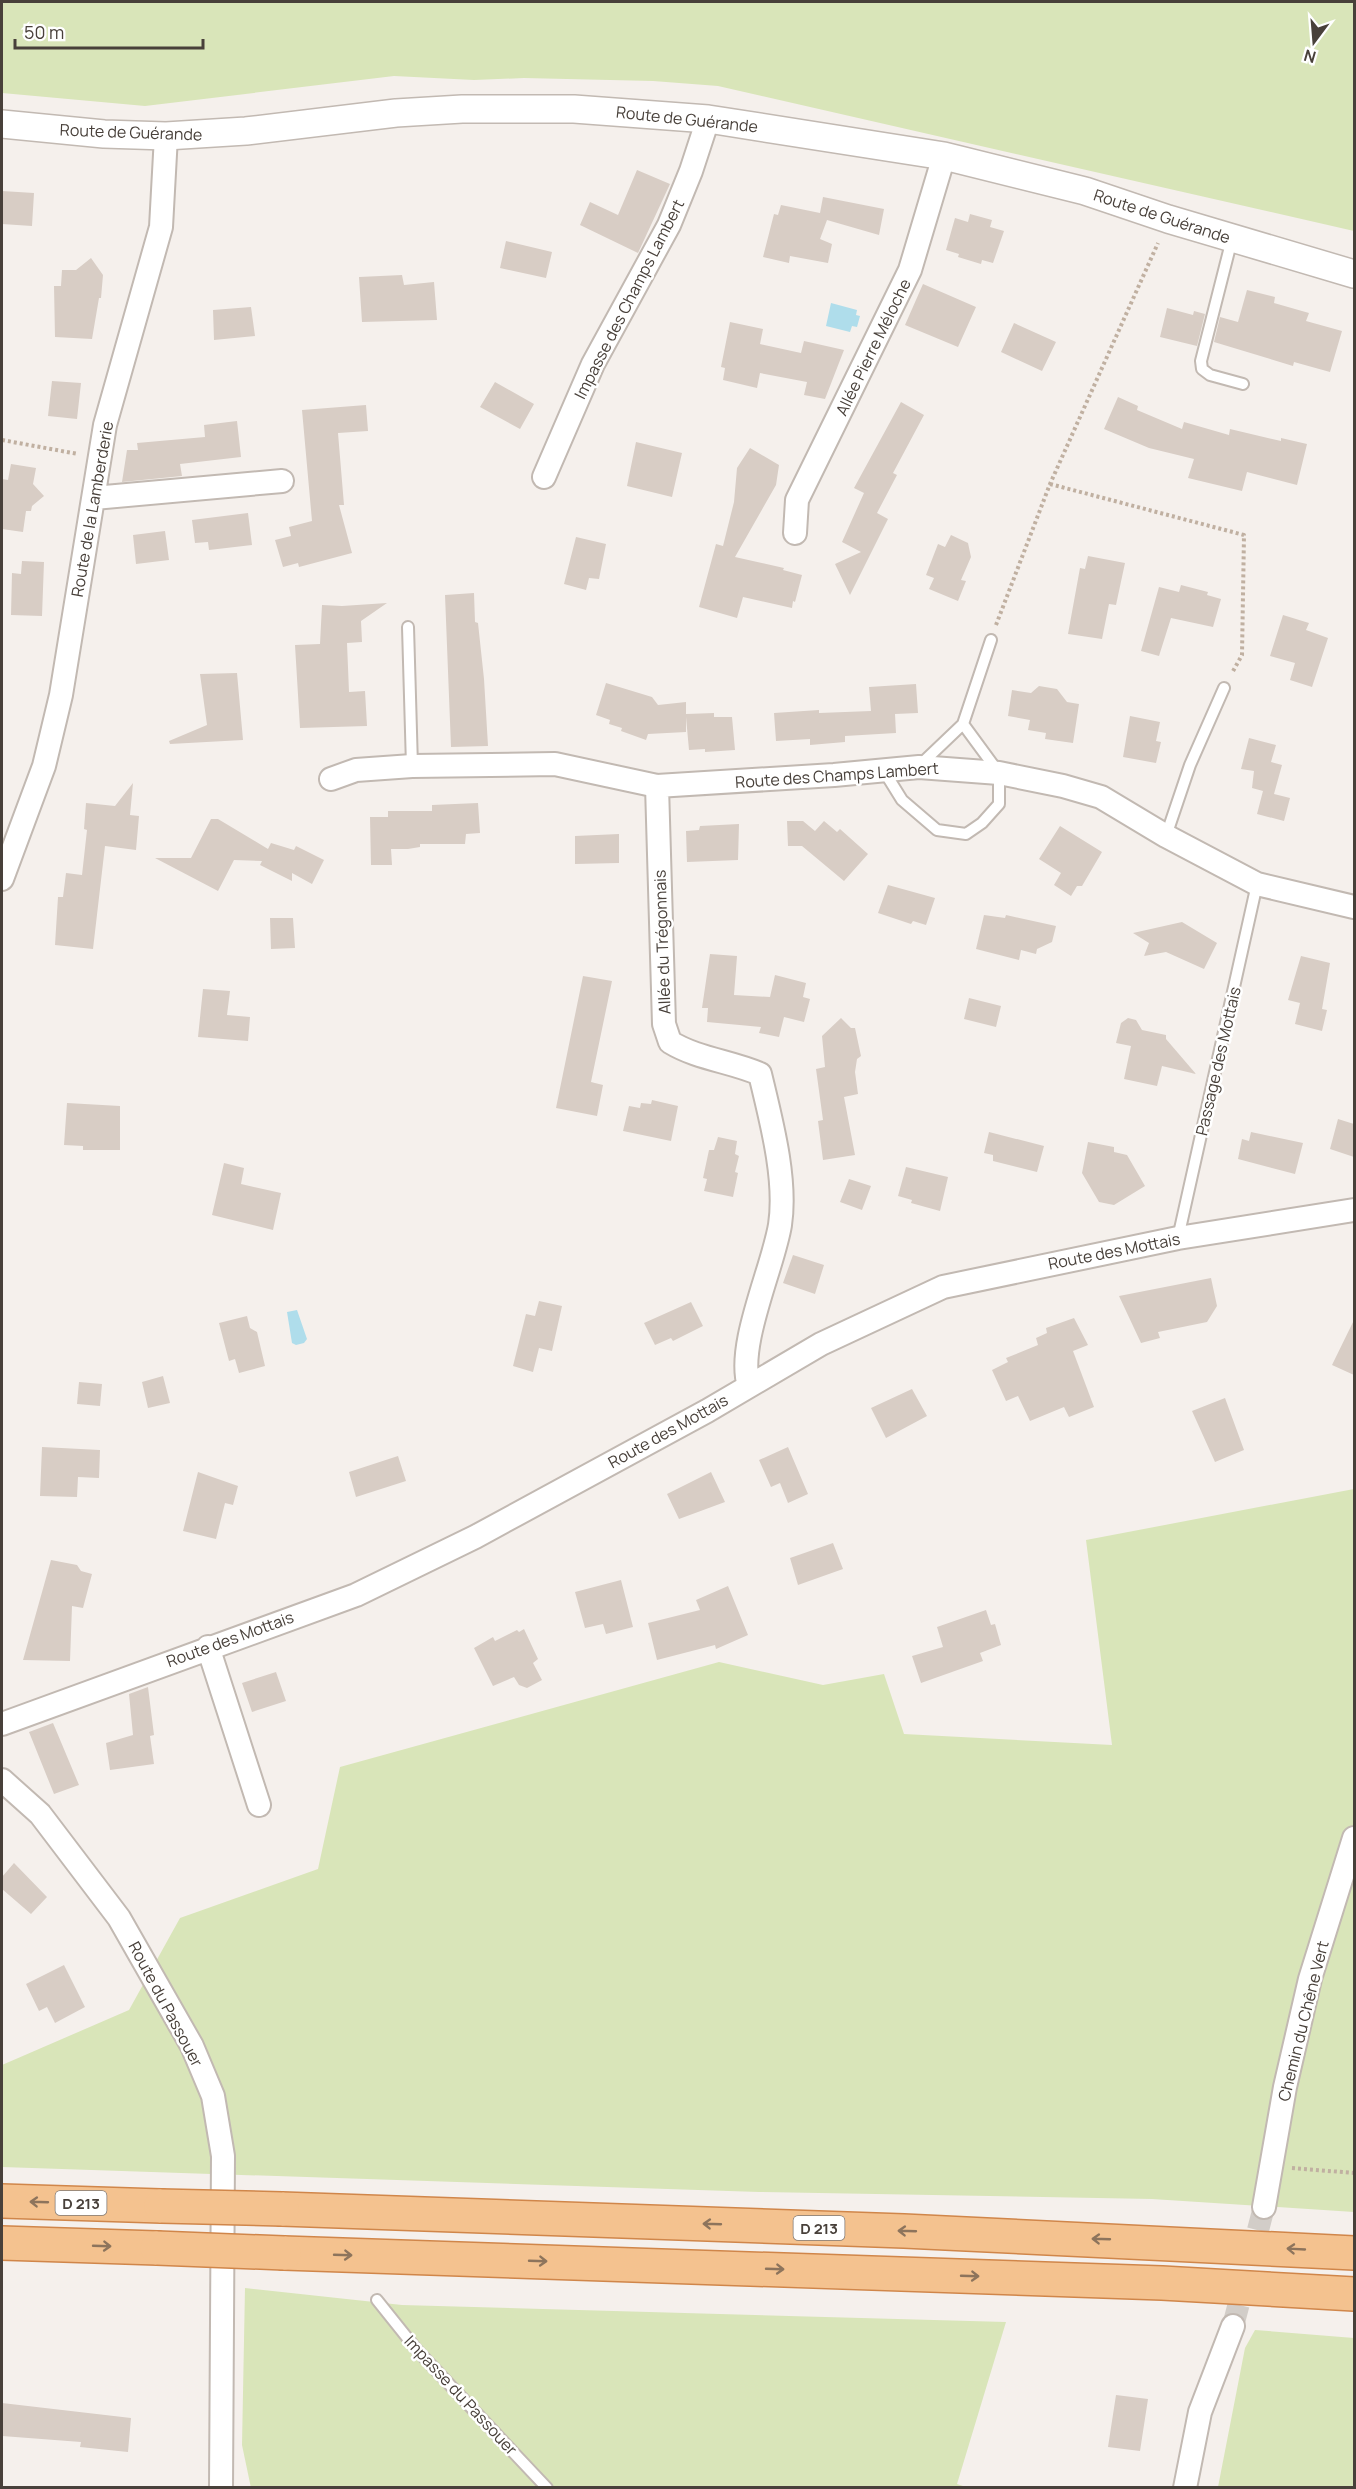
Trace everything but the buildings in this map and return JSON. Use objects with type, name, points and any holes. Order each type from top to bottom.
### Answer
[{"type":"highway","name":"D 213","points":[[2,2201],[904,2231],[1354,2253]]},
{"type":"highway","points":[[2,2243],[1162,2283],[1354,2294]]},
{"type":"street","name":"Route de Guérande","points":[[2,124],[104,134],[166,136],[235,132],[396,113],[462,109],[586,109],[708,119],[944,156],[1085,191],[1232,239],[1354,274]]},
{"type":"street","name":"Impasse des Champs Lambert","points":[[544,477],[592,364],[669,225],[691,171],[708,119]]},
{"type":"street","name":"Route de la Lamberderie","points":[[2,879],[44,766],[61,695],[105,425],[161,227],[166,136]]},
{"type":"street","name":"Allée Pierre Méloche","points":[[795,533],[797,500],[910,270],[944,156]]},
{"type":"street","points":[[94,498],[282,481]]},
{"type":"street","name":"Route des Champs Lambert","points":[[331,779],[356,770],[412,766],[555,764],[657,786],[918,767],[999,773],[1064,786],[1101,797],[1166,836],[1257,884],[1354,907]]},
{"type":"street","name":"Allée du Trégonnais","points":[[657,786],[664,1024],[670,1042],[687,1053],[760,1074],[783,1193],[780,1226],[759,1299],[744,1371],[749,1386]]},
{"type":"street","name":"Route des Mottais","points":[[2,1724],[356,1594],[476,1537],[821,1344],[943,1287],[1178,1238],[1354,1210]]},
{"type":"street","points":[[208,1647],[259,1805]]},
{"type":"street","name":"Route du Passouer","points":[[2,1780],[40,1814],[119,1918],[192,2046],[213,2096],[224,2156],[221,2487]]},
{"type":"street","name":"Chemin du Chêne Vert","points":[[1264,2206],[1310,1979],[1354,1838]]},
{"type":"street","points":[[1185,2487],[1200,2412],[1233,2326]]},
{"type":"lane","points":[[1232,239],[1201,361],[1202,369],[1210,375],[1243,384]]},
{"type":"lane","points":[[408,627],[412,766]]},
{"type":"lane","points":[[918,767],[963,724],[991,640]]},
{"type":"lane","points":[[1166,836],[1190,765],[1224,688]]},
{"type":"lane","points":[[884,770],[902,800],[938,830],[966,834],[982,823],[999,804],[999,773],[963,724]]},
{"type":"lane","name":"Passage des Mottais","points":[[1178,1238],[1257,884]]},
{"type":"lane","name":"Impasse du Passouer","points":[[377,2300],[417,2350],[547,2487]]},
{"type":"path","points":[[991,640],[1050,484],[1168,219]]},
{"type":"path","points":[[2,440],[99,458]]},
{"type":"path","points":[[1050,484],[1244,535],[1242,655],[1224,688]]},
{"type":"path","points":[[1271,2167],[1354,2173]]},
{"type":"green space","points":[[2,2],[1354,2],[1354,231],[718,86],[653,81],[524,78],[474,80],[394,76],[145,106],[2,93]]},
{"type":"green space","points":[[1354,1489],[1354,2212],[1152,2199],[759,2192],[2,2167],[2,2065],[129,2010],[180,1918],[318,1869],[340,1767],[719,1662],[823,1685],[884,1674],[904,1734],[1112,1745],[1086,1540]]},
{"type":"green space","points":[[245,2288],[402,2305],[1006,2322],[957,2484],[966,2487],[251,2488],[242,2445]]},
{"type":"green space","points":[[1255,2330],[1354,2338],[1354,2487],[1218,2487],[1245,2348]]},
{"type":"water","points":[[831,303],[857,310],[856,315],[860,316],[857,327],[852,326],[850,332],[826,326]]},
{"type":"water","points":[[297,1310],[307,1339],[304,1343],[296,1345],[292,1343],[287,1312]]},
{"type":"tunnel","points":[[1233,2326],[1264,2207]]}]
